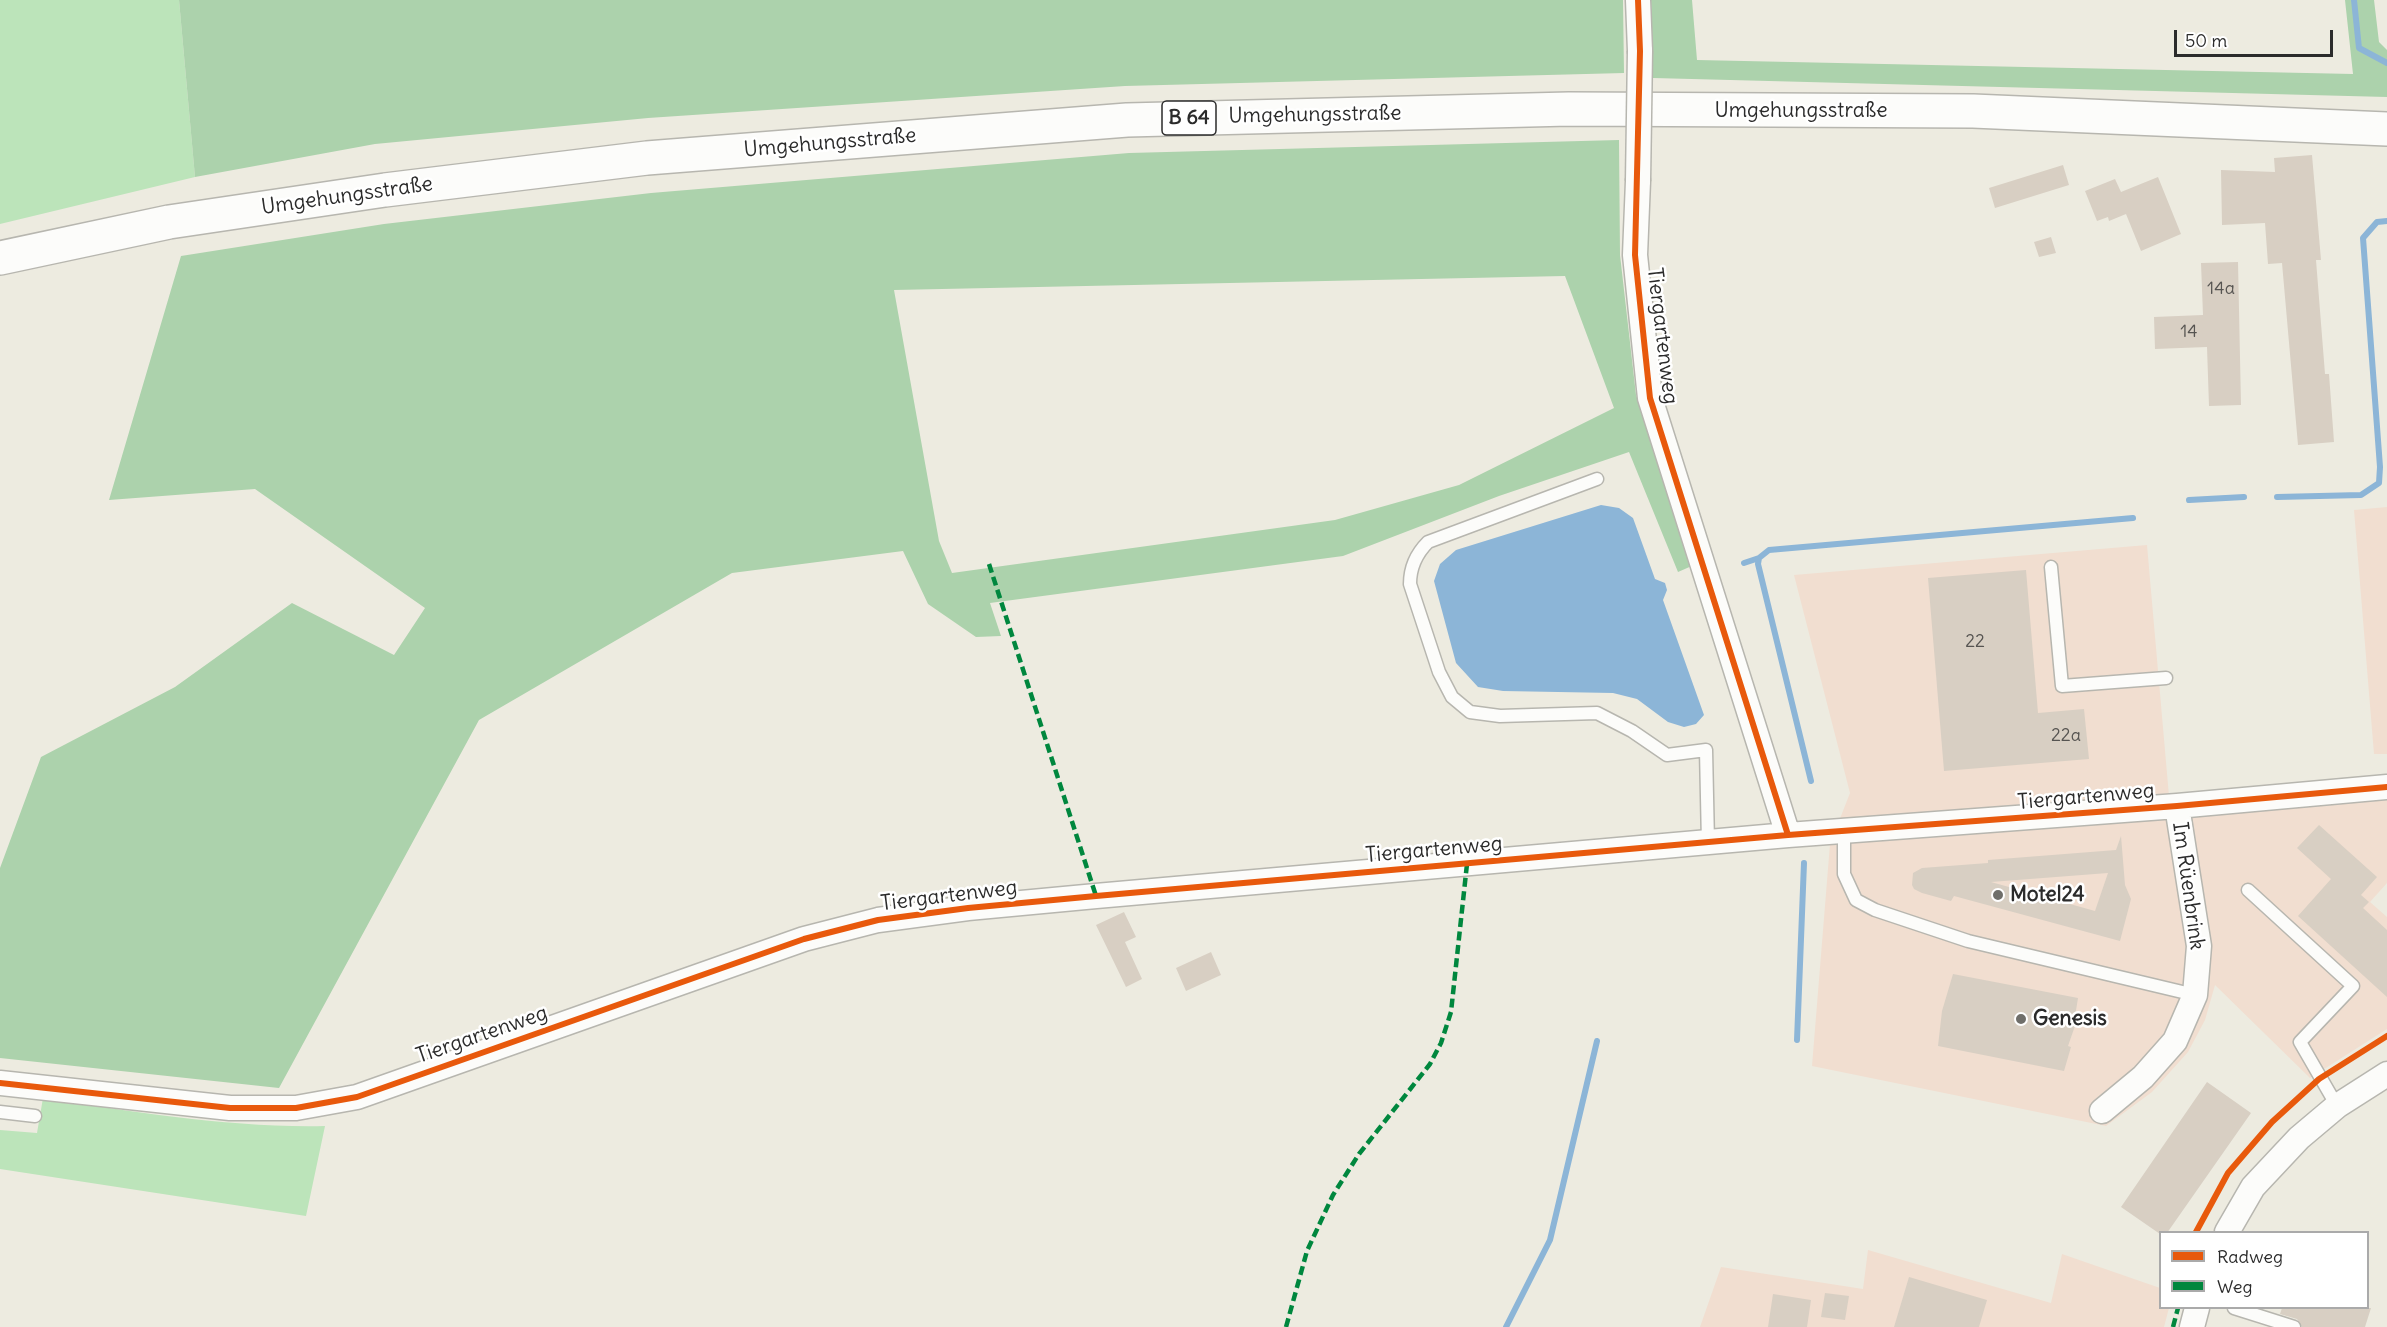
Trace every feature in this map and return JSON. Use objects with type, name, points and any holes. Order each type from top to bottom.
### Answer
[{"type":"main road","name":"Umgehungsstraße","points":[[0,258],[169,222],[396,188],[647,158],[1126,120],[1569,109],[1961,111],[2387,129]]},
{"type":"street","name":"Tiergartenweg","points":[[1638,0],[1640,51],[1635,255],[1650,398],[1788,836]]},
{"type":"street","name":"Tiergartenweg","points":[[0,1083],[230,1108],[296,1108],[357,1097],[804,939],[878,920],[968,908],[1084,897],[1788,836],[2177,806],[2387,786]]},
{"type":"street","name":"Im Rüenbrink","points":[[2102,1111],[2144,1077],[2175,1041],[2195,995],[2199,946],[2177,806]]},
{"type":"street","points":[[2228,1231],[2253,1187],[2299,1138],[2337,1106],[2387,1074]]},
{"type":"street","points":[[2192,1327],[2197,1309]]},
{"type":"lane","points":[[1596,479],[1428,542],[1419,550],[1410,570],[1410,585],[1439,672],[1452,697],[1470,712],[1500,716],[1597,713],[1632,731],[1666,755],[1706,750],[1708,843]]},
{"type":"lane","points":[[2051,567],[2062,686],[2166,678]]},
{"type":"lane","points":[[1844,833],[1844,874],[1856,900],[1875,910],[1968,942],[2195,995]]},
{"type":"lane","points":[[2248,890],[2353,986],[2300,1042],[2337,1106]]},
{"type":"lane","points":[[0,1112],[35,1116]]},
{"type":"lane","points":[[2237,1309],[2294,1327]]},
{"type":"shaded area","points":[[2387,507],[2387,754],[2374,754],[2354,510]]},
{"type":"shaded area","points":[[2147,545],[2171,819],[2387,800],[2387,883],[2370,902],[2387,917],[2387,1029],[2310,1078],[2215,985],[2205,1020],[2188,1052],[2152,1092],[2106,1126],[1812,1066],[1830,844],[1850,793],[1794,575]]},
{"type":"shaded area","points":[[1868,1250],[2051,1303],[2062,1254],[2159,1288],[2159,1309],[2169,1309],[2164,1327],[1700,1327],[1721,1267],[1863,1289]]},
{"type":"green space","points":[[0,0],[179,0],[195,177],[0,224]]},
{"type":"green space","points":[[179,0],[1623,0],[1624,73],[1125,86],[648,118],[375,144],[195,177]]},
{"type":"green space","points":[[1651,0],[1692,0],[1697,60],[2353,74],[2345,0],[2374,0],[2379,42],[2387,50],[2387,97],[1653,78]]},
{"type":"green space","points":[[1619,140],[1620,255],[1636,395],[1694,565],[1678,572],[1629,452],[1499,496],[1343,556],[990,603],[1001,636],[976,637],[928,604],[903,551],[732,573],[479,720],[279,1088],[0,1058],[0,868],[41,757],[175,687],[292,603],[394,655],[425,608],[255,489],[109,500],[181,256],[384,224],[651,193],[1129,153]],"holes":[[[1565,276],[1614,408],[1459,485],[1335,520],[952,573],[939,541],[894,290]]]},
{"type":"green space","points":[[43,1098],[219,1122],[325,1126],[306,1216],[0,1169],[0,1130],[37,1133]]},
{"type":"water","points":[[1601,505],[1619,508],[1633,518],[1655,579],[1665,583],[1667,590],[1663,600],[1704,715],[1696,724],[1684,727],[1668,722],[1637,699],[1613,693],[1503,691],[1478,687],[1456,663],[1434,581],[1440,564],[1456,550]]},
{"type":"building","points":[[2312,155],[2321,260],[2316,260],[2325,374],[2329,374],[2334,442],[2298,445],[2282,263],[2268,264],[2265,223],[2222,225],[2221,170],[2275,172],[2274,158]]},
{"type":"building","points":[[2063,165],[2069,185],[1995,208],[1989,188]]},
{"type":"building","points":[[2158,177],[2181,234],[2141,251],[2126,214],[2109,221],[2108,217],[2097,221],[2085,191],[2115,179],[2121,192]]},
{"type":"building","points":[[2051,237],[2056,253],[2039,257],[2034,242]]},
{"type":"building","points":[[2238,262],[2241,405],[2209,406],[2207,347],[2155,349],[2154,317],[2203,315],[2201,263]]},
{"type":"building","points":[[2026,570],[2038,713],[2084,709],[2089,759],[1944,771],[1928,578]]},
{"type":"building","points":[[2319,825],[2377,877],[2361,895],[2369,902],[2363,908],[2387,930],[2387,997],[2298,916],[2331,879],[2297,848]]},
{"type":"building","name":"Motel24","points":[[2121,836],[2125,885],[2131,899],[2120,941],[1954,896],[1951,901],[1922,893],[1914,889],[1912,885],[1913,873],[1922,868],[1988,863],[1988,860],[2116,850]],"holes":[[[2108,873],[2095,911],[1991,882]]]},
{"type":"building","points":[[1124,912],[1136,937],[1125,942],[1142,979],[1126,987],[1096,925]]},
{"type":"building","points":[[1211,952],[1221,975],[1186,991],[1176,968]]},
{"type":"building","points":[[1953,974],[2078,998],[2074,1023],[2076,1023],[2068,1046],[2071,1047],[2064,1071],[1938,1046],[1942,1011]]},
{"type":"building","points":[[2207,1082],[2251,1113],[2168,1231],[2159,1231],[2159,1233],[2121,1207]]},
{"type":"building","points":[[1909,1277],[1987,1300],[1979,1327],[1894,1327]]},
{"type":"building","points":[[1825,1293],[1849,1296],[1845,1320],[1821,1317]]},
{"type":"building","points":[[1773,1294],[1811,1300],[1807,1327],[1768,1327]]},
{"type":"building","points":[[2371,1308],[2365,1327],[2302,1327],[2297,1319],[2280,1314],[2282,1309]]},
{"type":"waterway","points":[[2354,0],[2359,48],[2387,63]]},
{"type":"waterway","points":[[2277,497],[2361,495],[2379,483],[2380,467],[2363,238],[2377,222],[2387,221]]},
{"type":"waterway","points":[[2189,500],[2244,497]]},
{"type":"waterway","points":[[1811,781],[1758,564],[1759,558],[1769,550],[2133,518]]},
{"type":"waterway","points":[[1744,563],[1759,558]]},
{"type":"waterway","points":[[1797,1040],[1804,863]]},
{"type":"waterway","points":[[1506,1327],[1550,1240],[1597,1041]]},
{"type":"marked path","points":[[989,564],[1096,896]]},
{"type":"marked path","points":[[1286,1327],[1307,1251],[1333,1195],[1359,1154],[1430,1064],[1441,1043],[1451,1012],[1467,864]]},
{"type":"marked path","points":[[2173,1327],[2178,1309]]},
{"type":"cycle path","points":[[1638,0],[1640,51],[1635,255],[1650,398],[1788,835]]},
{"type":"cycle path","points":[[0,1083],[230,1108],[296,1108],[357,1097],[804,939],[878,920],[968,908],[1096,896],[1788,835],[2177,806],[2387,787]]},
{"type":"cycle path","points":[[2197,1231],[2228,1173],[2272,1122],[2319,1079],[2387,1036]]},
{"type":"place","name":"Motel24","points":[[1998,895]]},
{"type":"place","name":"Genesis","points":[[2021,1019]]}]
